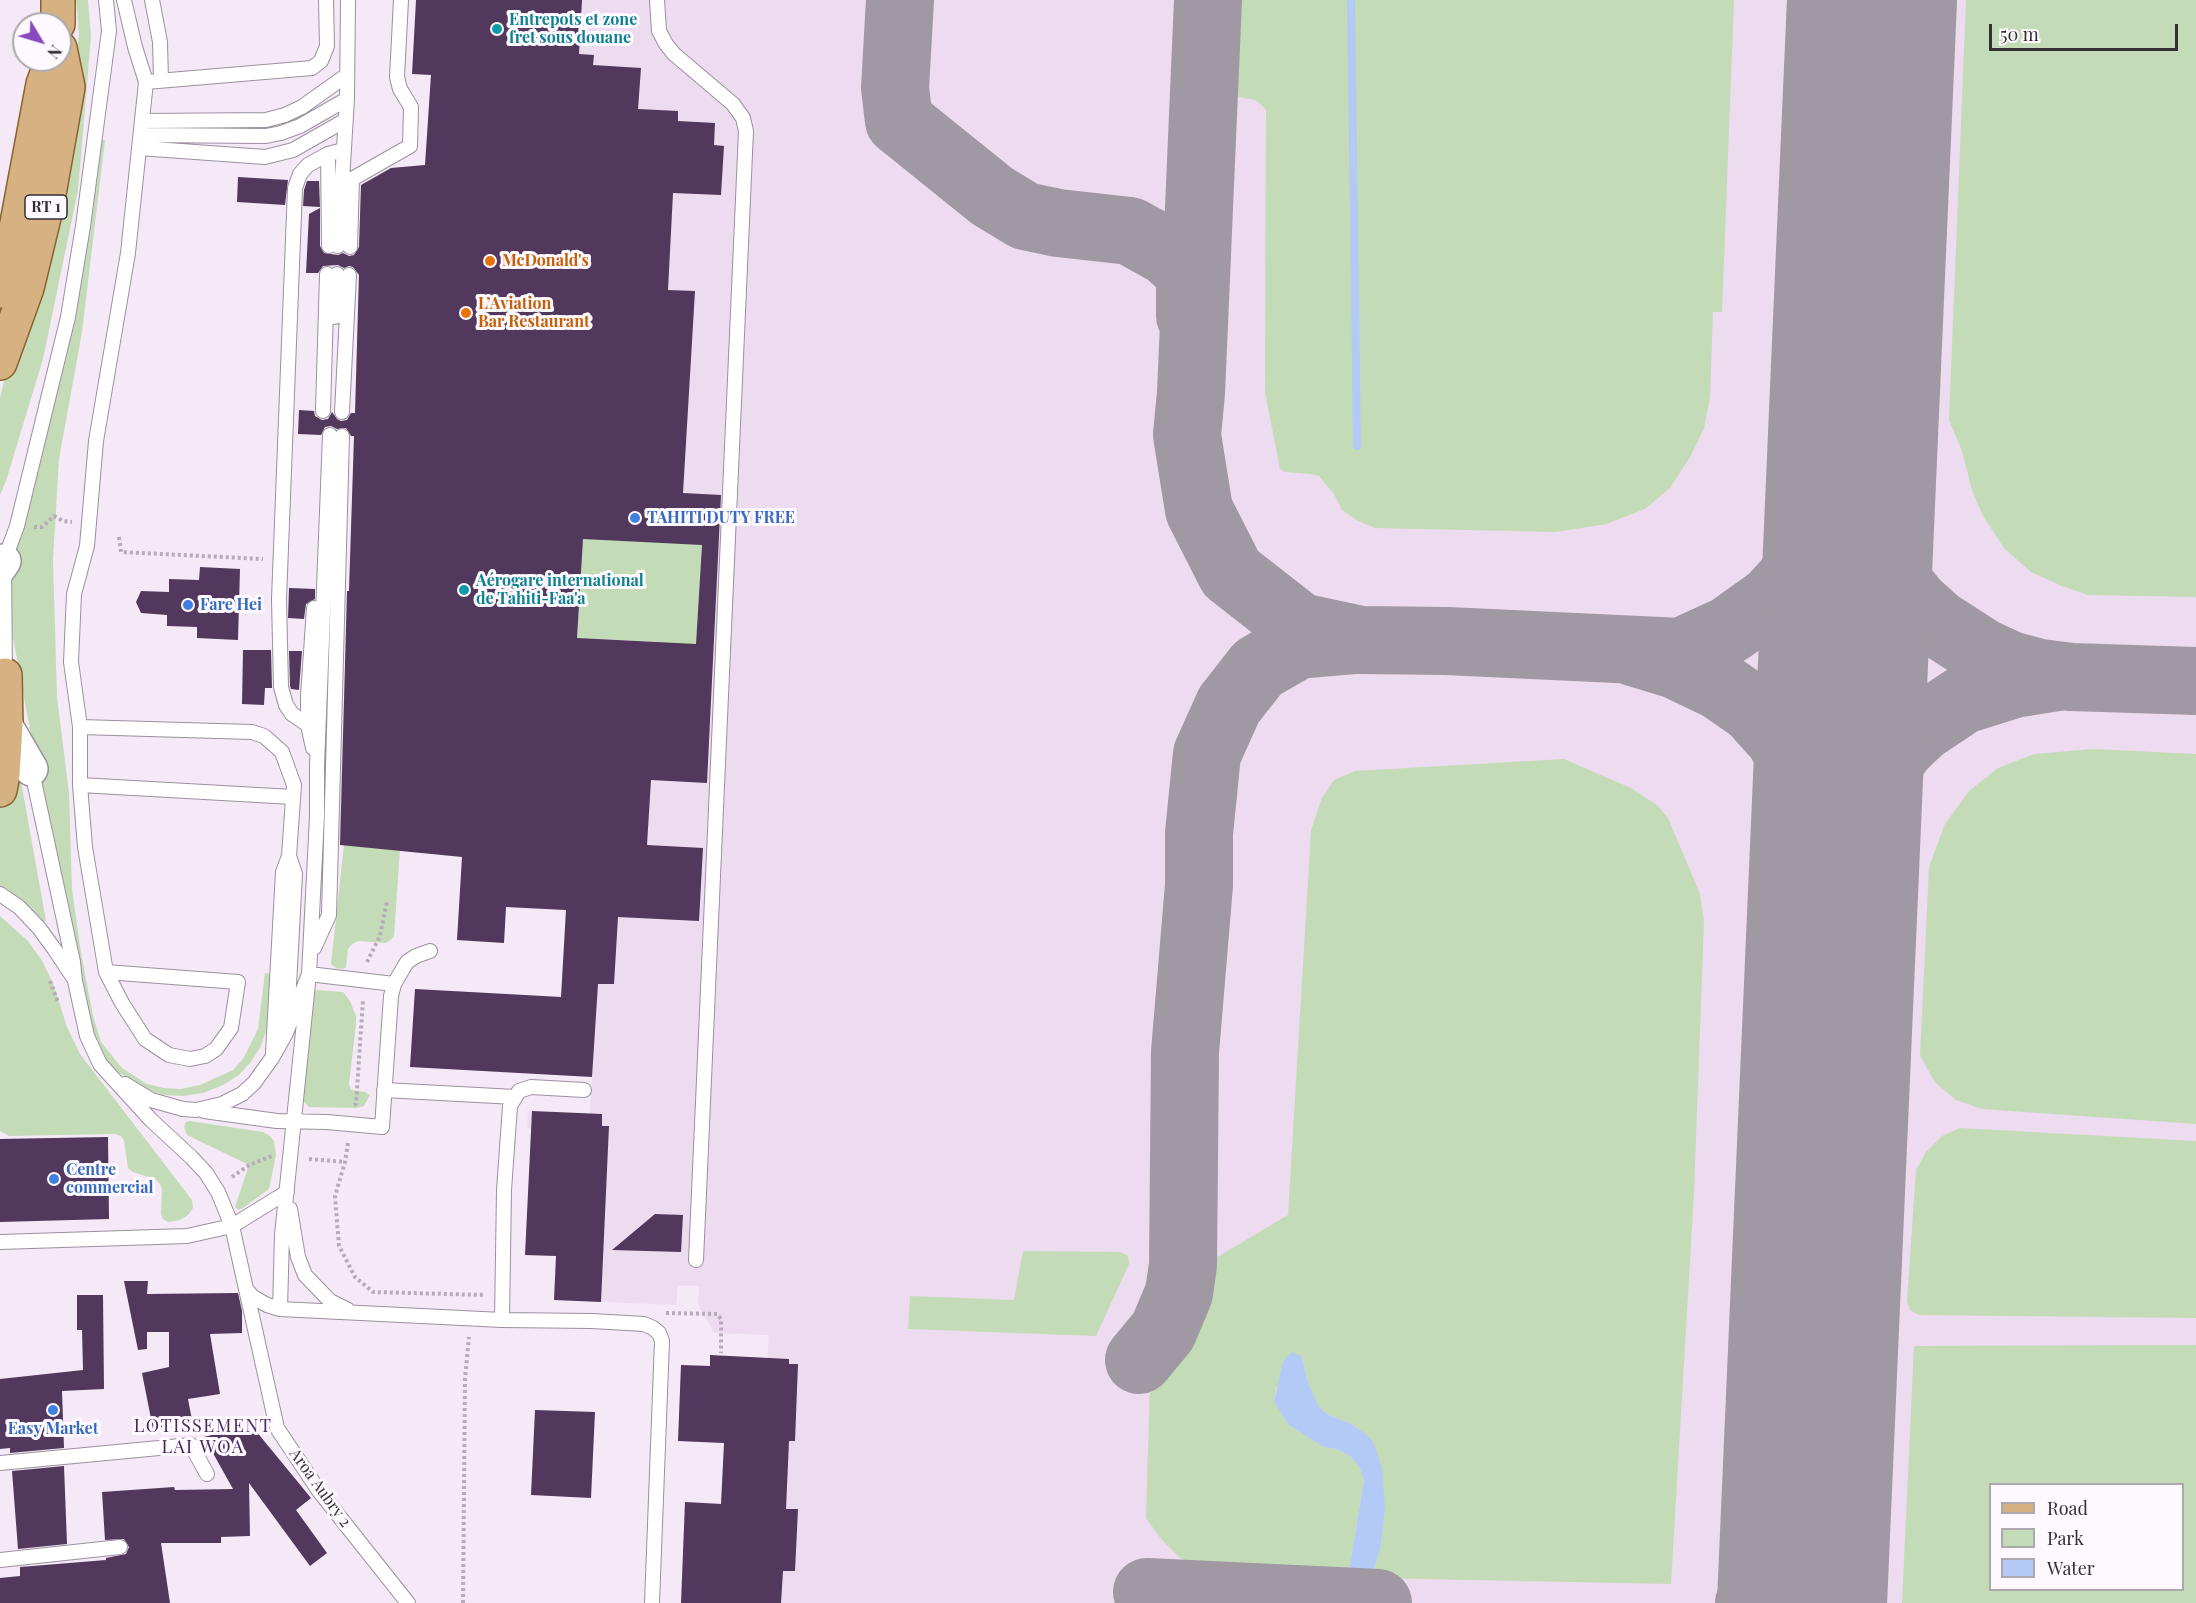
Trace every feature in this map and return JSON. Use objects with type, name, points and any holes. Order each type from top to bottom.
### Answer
[{"type":"main road","name":"RT 1","points":[[0,291],[9,220],[48,72]]},
{"type":"main road","name":"RT 1","points":[[0,363],[27,288],[51,181],[68,87],[65,72]]},
{"type":"main road","points":[[0,790],[3,774],[5,675]]},
{"type":"main road","points":[[3,723],[32,769]]},
{"type":"lane","points":[[106,0],[109,31],[70,305],[17,526],[2,564],[5,675],[32,769],[87,1036],[100,1064],[123,1083],[166,1106],[249,1118],[381,1127],[391,996],[394,984],[407,962],[430,951]]},
{"type":"lane","points":[[106,972],[238,982],[231,1028],[216,1048],[205,1056],[190,1059],[169,1055],[145,1039],[106,972],[85,847],[80,785],[80,727],[71,662],[74,594],[87,546],[96,441],[128,253],[146,82],[124,0]]},
{"type":"lane","points":[[152,0],[160,42],[161,80]]},
{"type":"lane","points":[[146,82],[312,68],[321,62],[327,46],[326,0]]},
{"type":"lane","points":[[339,246],[348,0]]},
{"type":"lane","points":[[339,246],[352,178],[410,146],[411,107],[400,89],[397,77],[401,0]]},
{"type":"lane","points":[[657,0],[659,31],[666,44],[674,54],[733,104],[743,118],[746,131],[696,1260]]},
{"type":"lane","points":[[140,135],[266,120],[285,115],[302,107],[347,75]]},
{"type":"lane","points":[[140,135],[266,136],[281,134],[300,126],[346,99]]},
{"type":"lane","points":[[140,135],[265,157],[293,150],[344,121]]},
{"type":"lane","points":[[308,725],[292,714],[286,705],[281,687],[279,599],[295,188],[300,174],[308,165],[328,154],[343,150]]},
{"type":"lane","points":[[328,154],[339,246]]},
{"type":"lane","points":[[332,412],[338,274]]},
{"type":"lane","points":[[317,765],[308,725],[331,435]]},
{"type":"lane","points":[[280,1309],[282,1235],[309,974],[331,435]]},
{"type":"lane","points":[[310,955],[329,915],[331,435]]},
{"type":"lane","points":[[80,727],[252,732],[264,736],[282,752],[294,785],[289,856],[283,872],[272,1058]]},
{"type":"lane","points":[[80,785],[292,797]]},
{"type":"lane","points":[[286,1033],[295,874],[289,856]]},
{"type":"lane","points":[[0,894],[19,907],[39,928],[75,981]]},
{"type":"lane","points":[[196,1110],[222,1104],[242,1094],[254,1083],[286,1033],[309,974]]},
{"type":"lane","points":[[309,974],[394,984]]},
{"type":"lane","name":"Aroa Aubry 2","points":[[100,1064],[151,1120],[206,1173],[218,1192],[231,1226],[277,1428],[319,1491],[408,1603]]},
{"type":"lane","points":[[502,1320],[507,1130],[510,1106],[519,1090],[531,1087],[584,1090]]},
{"type":"lane","points":[[384,1090],[515,1096]]},
{"type":"lane","points":[[0,1242],[187,1236],[231,1226],[287,1192]]},
{"type":"lane","points":[[287,1192],[298,1257],[305,1275],[330,1300],[352,1313]]},
{"type":"lane","points":[[246,1289],[260,1302],[280,1309],[502,1320],[592,1321],[644,1324],[653,1328],[659,1333],[662,1341],[652,1603]]},
{"type":"lane","points":[[0,1463],[191,1445],[207,1474]]},
{"type":"lane","points":[[0,1560],[120,1547]]},
{"type":"path","points":[[17,526],[42,527],[54,516],[63,521],[78,523]]},
{"type":"path","points":[[119,537],[121,552],[272,559]]},
{"type":"path","points":[[387,901],[380,936],[367,961],[356,1104],[327,1122],[349,1136],[345,1162],[335,1196],[339,1246],[355,1277],[374,1292],[502,1295]]},
{"type":"path","points":[[463,1603],[465,1378],[471,1294]]},
{"type":"path","points":[[658,1312],[717,1314],[721,1319],[721,1353]]},
{"type":"shaded area","points":[[416,0],[2196,0],[2196,1603],[681,1603],[685,1502],[721,1503],[723,1467],[728,1467],[729,1443],[678,1441],[681,1365],[709,1381],[710,1355],[750,1357],[750,1363],[767,1364],[769,1335],[714,1333],[698,1305],[699,1286],[678,1286],[676,1305],[554,1300],[556,1256],[525,1255],[531,1129],[527,1128],[528,1111],[590,1114],[592,1077],[410,1067],[415,989],[561,997],[566,911],[506,907],[504,943],[457,940],[462,868],[467,847],[400,850],[338,845],[354,456],[361,185],[391,168],[425,165],[431,75]]},
{"type":"green space","points":[[76,0],[88,0],[91,37],[78,190],[43,359],[0,495],[0,398],[51,184],[77,49],[79,35]]},
{"type":"green space","points":[[1234,0],[1734,0],[1722,312],[1713,312],[1710,397],[1704,428],[1690,457],[1670,488],[1645,509],[1606,524],[1556,532],[1375,528],[1358,521],[1342,510],[1334,494],[1319,476],[1285,472],[1280,469],[1265,392],[1266,110],[1255,100],[1239,97],[1234,93],[1232,85]]},
{"type":"green space","points":[[1966,0],[2196,0],[2196,597],[2088,595],[2031,572],[2004,548],[1983,516],[1972,490],[1962,451],[1949,420]]},
{"type":"green space","points":[[97,140],[105,140],[82,332],[59,459],[53,560],[57,697],[69,793],[72,889],[81,953],[93,1016],[101,1042],[122,1068],[147,1084],[181,1089],[200,1085],[233,1070],[243,1059],[258,1029],[265,973],[271,974],[267,1029],[260,1048],[250,1063],[239,1075],[223,1085],[203,1093],[183,1096],[163,1095],[146,1089],[118,1072],[107,1062],[83,1018],[10,621],[9,559],[69,333]]},
{"type":"green space","points":[[703,526],[695,660],[659,642],[577,638],[583,533]]},
{"type":"green space","points":[[2093,749],[2196,754],[2196,1124],[1982,1109],[1956,1100],[1935,1082],[1920,1056],[1929,867],[1945,824],[1969,791],[1998,768],[2034,754]]},
{"type":"green space","points":[[1564,759],[1631,788],[1657,805],[1668,818],[1700,894],[1704,921],[1694,1193],[1671,1584],[1372,1578],[1381,1545],[1385,1510],[1372,1440],[1351,1424],[1327,1414],[1319,1407],[1308,1383],[1302,1357],[1276,1388],[1274,1402],[1289,1425],[1322,1446],[1339,1450],[1350,1456],[1359,1466],[1364,1480],[1348,1577],[1215,1571],[1196,1566],[1179,1557],[1161,1539],[1146,1518],[1150,1381],[1184,1330],[1214,1259],[1288,1215],[1311,831],[1321,800],[1334,780],[1355,771]]},
{"type":"green space","points":[[19,770],[46,921],[37,924],[0,889],[0,795]]},
{"type":"green space","points":[[344,845],[400,850],[394,936],[386,943],[358,941],[352,944],[348,949],[344,969],[336,968],[331,964]]},
{"type":"green space","points":[[0,916],[28,941],[43,962],[54,986],[67,1027],[80,1054],[192,1200],[193,1208],[180,1220],[168,1222],[163,1219],[160,1184],[155,1179],[133,1172],[128,1168],[124,1141],[121,1136],[115,1134],[9,1136],[0,1131]]},
{"type":"green space","points":[[316,990],[343,992],[350,1001],[356,1016],[356,1024],[349,1084],[351,1090],[370,1095],[364,1106],[357,1108],[309,1107],[302,1100],[313,994]]},
{"type":"green space","points":[[186,1122],[263,1132],[270,1136],[274,1141],[276,1155],[269,1189],[243,1208],[239,1210],[235,1207],[249,1165],[187,1135],[184,1127]]},
{"type":"green space","points":[[1960,1128],[2196,1141],[2196,1318],[1919,1315],[1910,1310],[1907,1301],[1916,1170],[1926,1152],[1942,1136]]},
{"type":"green space","points":[[1023,1251],[1121,1252],[1128,1256],[1129,1264],[1096,1336],[908,1329],[910,1296],[1014,1300]]},
{"type":"green space","points":[[2196,1345],[2196,1603],[1902,1603],[1914,1346]]},
{"type":"water","points":[[1293,1352],[1302,1357],[1308,1383],[1319,1407],[1327,1414],[1351,1424],[1364,1433],[1372,1440],[1376,1450],[1382,1468],[1385,1510],[1381,1545],[1372,1578],[1348,1577],[1364,1480],[1359,1466],[1350,1456],[1339,1450],[1322,1446],[1289,1425],[1274,1402],[1282,1365],[1286,1357]]},
{"type":"building","name":"Aérogare international de Tahiti-Faa'a","points":[[416,0],[582,0],[579,54],[594,55],[593,65],[641,68],[638,109],[678,111],[678,121],[715,123],[714,145],[724,146],[721,195],[673,193],[668,290],[695,291],[683,493],[721,495],[707,783],[651,780],[647,845],[703,848],[699,921],[618,917],[614,984],[598,984],[592,1077],[410,1067],[415,989],[561,997],[566,910],[506,907],[504,943],[457,940],[462,857],[340,845],[354,436],[351,436],[346,428],[337,429],[331,426],[325,427],[321,435],[298,434],[299,410],[314,411],[315,416],[322,420],[328,419],[332,412],[341,421],[347,420],[351,413],[355,413],[359,275],[353,267],[344,268],[338,265],[323,266],[318,273],[306,273],[309,214],[320,208],[320,246],[324,253],[354,255],[359,247],[361,185],[391,168],[425,165],[431,75],[412,74]],"holes":[[[583,539],[702,545],[696,644],[577,638]]]},
{"type":"building","points":[[238,177],[288,180],[285,205],[237,202]]},
{"type":"building","points":[[307,181],[319,181],[320,207],[303,206]]},
{"type":"building","name":"Fare Hei","points":[[200,567],[240,569],[238,640],[197,638],[197,627],[167,626],[167,615],[141,613],[136,602],[141,591],[169,592],[169,579],[199,580]]},
{"type":"building","points":[[289,588],[315,589],[315,599],[306,604],[304,619],[288,618]]},
{"type":"building","points":[[243,650],[271,650],[272,688],[265,688],[264,705],[242,704]]},
{"type":"building","points":[[289,651],[302,651],[299,690],[291,689],[290,686]]},
{"type":"building","points":[[532,1111],[602,1114],[602,1126],[609,1126],[601,1302],[554,1300],[556,1256],[525,1255]]},
{"type":"building","name":"Centre commercial","points":[[108,1137],[109,1219],[0,1222],[0,1139]]},
{"type":"building","points":[[655,1214],[683,1215],[681,1252],[612,1250]]},
{"type":"building","points":[[124,1281],[148,1281],[147,1294],[238,1293],[242,1311],[242,1333],[210,1334],[220,1394],[188,1399],[192,1420],[153,1429],[142,1373],[169,1367],[169,1332],[147,1332],[147,1349],[138,1350]]},
{"type":"building","name":"Easy Market","points":[[77,1295],[103,1295],[104,1389],[62,1391],[64,1448],[10,1453],[10,1448],[0,1449],[0,1379],[83,1370],[82,1330],[77,1330]]},
{"type":"building","points":[[710,1355],[789,1359],[789,1364],[798,1364],[795,1441],[789,1441],[786,1509],[798,1509],[795,1571],[783,1571],[781,1603],[681,1603],[685,1502],[721,1504],[724,1443],[678,1441],[681,1365],[710,1366]]},
{"type":"building","points":[[535,1410],[595,1412],[591,1498],[531,1495]]},
{"type":"building","points":[[251,1425],[311,1498],[296,1510],[327,1553],[310,1566],[249,1483],[250,1536],[221,1537],[221,1543],[161,1543],[170,1603],[0,1603],[0,1578],[20,1576],[20,1567],[106,1560],[106,1558],[126,1554],[129,1547],[124,1539],[105,1540],[102,1492],[174,1487],[175,1490],[233,1489],[204,1437]]},
{"type":"building","points":[[64,1466],[67,1544],[18,1549],[12,1471]]},
{"type":"waterway","points":[[1351,0],[1357,446]]},
{"type":"taxiway","points":[[900,0],[895,88],[899,121],[992,196],[1025,216],[1058,223],[1130,231],[1168,252],[1190,272],[1190,316]]},
{"type":"taxiway","points":[[1208,0],[1191,393],[1187,435],[1199,510],[1231,573],[1300,627],[1361,640],[1447,641],[1681,652],[1729,630],[1771,600],[1801,567],[1851,485]]},
{"type":"taxiway","points":[[1851,485],[1901,586],[1916,604],[1937,623],[1982,652],[2010,665],[2040,673],[2071,677],[2196,681]]},
{"type":"taxiway","points":[[1139,1360],[1163,1331],[1179,1293],[1183,1265],[1185,1052],[1199,885],[1199,833],[1207,754],[1229,705],[1258,668],[1298,645],[1356,640]]},
{"type":"taxiway","points":[[1633,652],[1676,665],[1720,686],[1753,709],[1779,738],[1819,809],[1832,892]]},
{"type":"taxiway","points":[[1833,901],[1851,842],[1872,786],[1902,746],[1921,728],[1963,700],[2014,684],[2058,677]]},
{"type":"taxiway","points":[[1749,1603],[1782,1579],[1805,1540]]},
{"type":"taxiway","points":[[1147,1592],[1378,1603]]},
{"type":"runway","points":[[1802,1603],[1872,0]]},
{"type":"place","name":"Entrepots et zone fret sous douane","points":[[497,29]]},
{"type":"place","name":"McDonald's","points":[[490,261]]},
{"type":"place","name":"L’Aviation Bar Restaurant","points":[[466,313]]},
{"type":"place","name":"TAHITI DUTY FREE","points":[[635,518]]},
{"type":"place","name":"Aérogare international de Tahiti-Faa'a","points":[[464,590]]},
{"type":"place","name":"Fare Hei","points":[[188,605]]},
{"type":"place","name":"Centre commercial","points":[[54,1179]]},
{"type":"place","name":"Easy Market","points":[[53,1410]]},
{"type":"district","name":"LOTISSEMENT LAI WOA","points":[[203,1436]]}]
